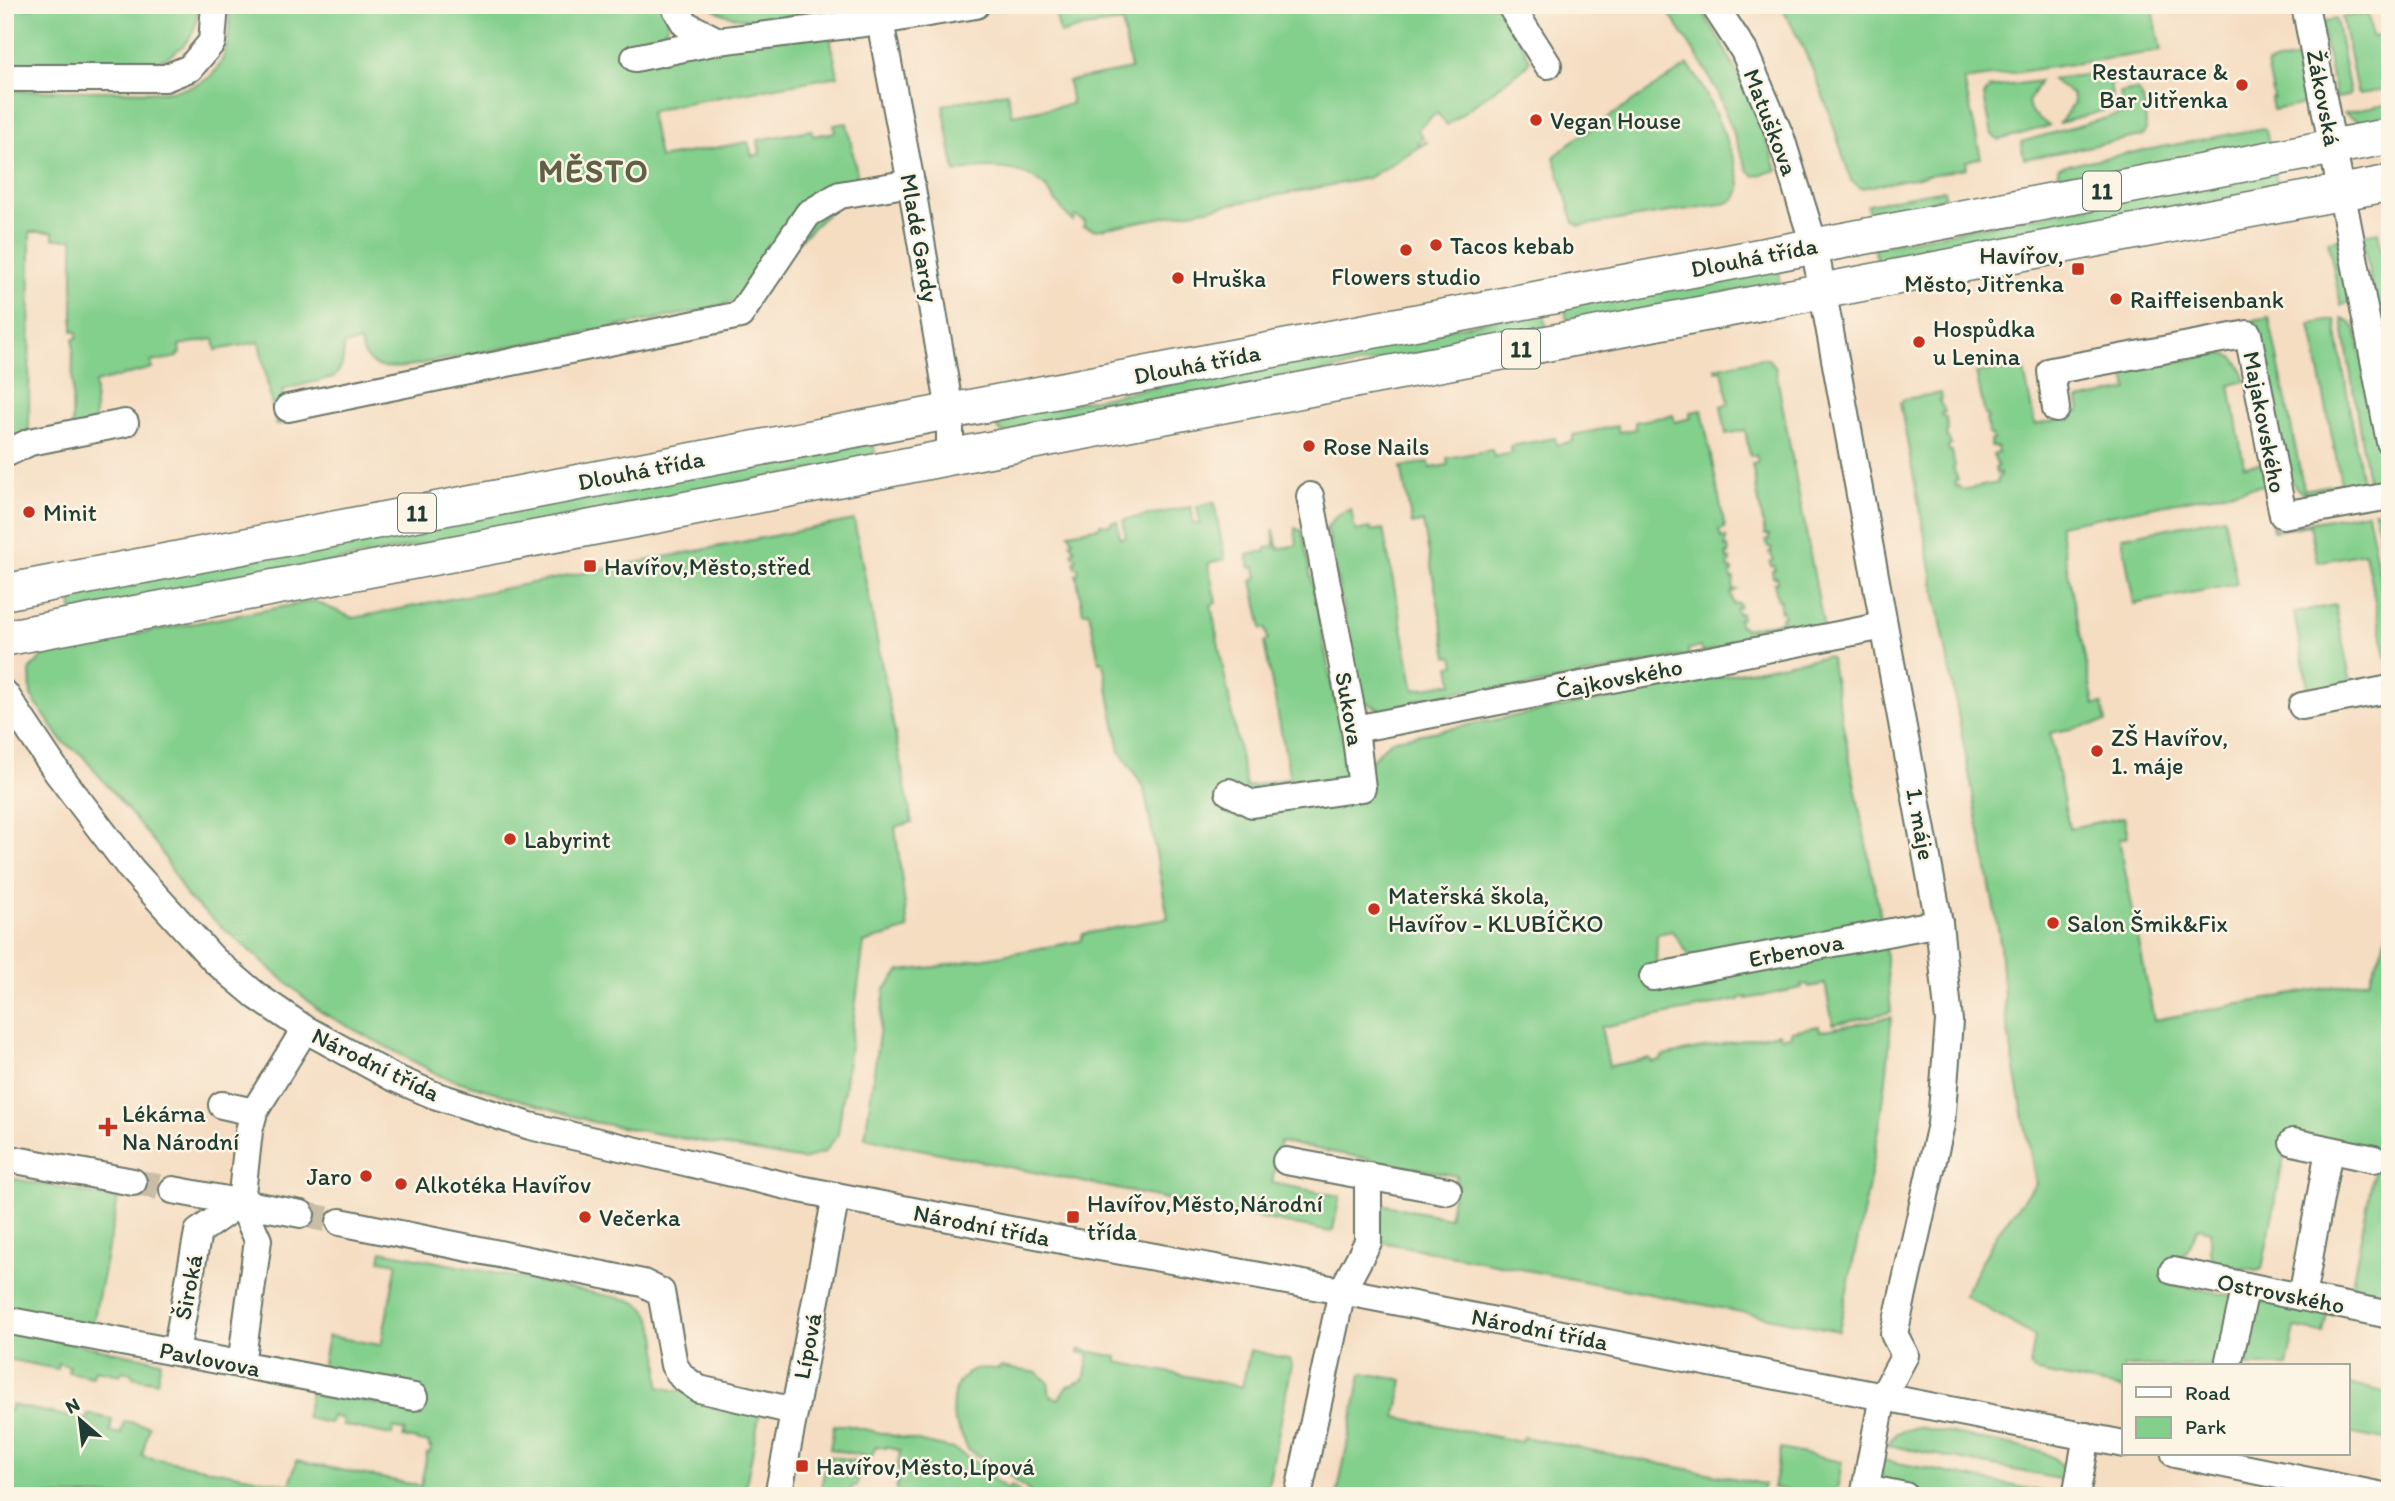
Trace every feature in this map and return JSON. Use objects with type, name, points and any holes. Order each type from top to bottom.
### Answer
[{"type":"main road","name":"Dlouhá třída","points":[[5,592],[2390,136]]},
{"type":"main road","name":"Dlouhá třída","points":[[5,638],[2390,183]]},
{"type":"street","points":[[5,78],[165,78],[191,68],[212,42],[215,5]]},
{"type":"street","points":[[635,58],[718,41],[880,21],[976,5]]},
{"type":"street","points":[[1510,5],[1548,65]]},
{"type":"street","name":"Matuškova","points":[[1714,5],[1744,51],[1781,138],[1814,246]]},
{"type":"street","name":"Žákovská","points":[[2305,5],[2342,192]]},
{"type":"street","points":[[679,14],[718,41]]},
{"type":"street","name":"Mladé Gardy","points":[[880,21],[950,411],[950,457]]},
{"type":"street","points":[[288,408],[740,315],[808,214],[840,195],[911,183]]},
{"type":"street","points":[[2342,192],[2390,442]]},
{"type":"street","name":"1. máje","points":[[1814,246],[1939,923],[1949,1021],[1941,1124],[1894,1334],[1905,1355],[1882,1396]]},
{"type":"street","name":"Majakovského","points":[[2056,409],[2051,371],[2248,334],[2283,515],[2390,496]]},
{"type":"street","points":[[5,454],[30,442],[125,423]]},
{"type":"street","name":"Sukova","points":[[1229,792],[1252,804],[1362,788],[1355,729],[1310,496]]},
{"type":"street","name":"Čajkovského","points":[[1355,729],[1884,626]]},
{"type":"street","points":[[2302,706],[2390,689]]},
{"type":"street","name":"Národní třída","points":[[5,694],[57,772],[131,869],[214,960],[258,997],[305,1029],[392,1077],[433,1095],[530,1126],[836,1196],[1342,1291],[2122,1444]]},
{"type":"street","name":"Erbenova","points":[[1653,977],[1939,923]]},
{"type":"street","points":[[241,1364],[258,1240],[241,1202],[249,1131],[254,1112],[305,1029]]},
{"type":"street","points":[[222,1105],[254,1112]]},
{"type":"street","points":[[2293,1143],[2374,1159]]},
{"type":"street","points":[[2302,1297],[2329,1150]]},
{"type":"street","points":[[5,1158],[134,1182]]},
{"type":"street","points":[[1286,1161],[1448,1191]]},
{"type":"street","points":[[1298,1496],[1342,1291],[1368,1242],[1368,1176]]},
{"type":"street","points":[[173,1189],[301,1214]]},
{"type":"street","name":"Lípová","points":[[778,1496],[836,1196]]},
{"type":"street","name":"Široká","points":[[176,1352],[198,1232],[241,1202]]},
{"type":"street","points":[[340,1222],[643,1283],[661,1292],[674,1365],[682,1377],[699,1389],[794,1411]]},
{"type":"street","name":"Ostrovského","points":[[2173,1271],[2390,1315]]},
{"type":"street","points":[[2230,1360],[2246,1286]]},
{"type":"street","name":"Pavlovova","points":[[5,1320],[414,1397]]},
{"type":"street","points":[[1882,1396],[1865,1492],[1905,1496]]},
{"type":"street","points":[[2077,1496],[2087,1436]]},
{"type":"street","points":[[2185,1456],[2384,1496]]},
{"type":"green space","points":[[34,5],[198,5],[194,28],[189,38],[174,53],[154,62],[5,64],[5,8],[33,8]]},
{"type":"green space","points":[[228,5],[668,5],[667,26],[653,42],[824,33],[830,37],[838,76],[675,105],[650,112],[659,158],[748,142],[752,156],[760,154],[758,140],[811,130],[813,136],[835,132],[834,125],[847,123],[859,184],[735,301],[704,310],[404,367],[375,365],[366,357],[360,342],[344,345],[341,366],[334,377],[282,390],[288,422],[276,425],[259,342],[216,350],[214,339],[179,345],[178,357],[151,362],[152,368],[95,383],[95,422],[72,430],[73,339],[77,338],[77,332],[73,331],[73,239],[53,239],[53,232],[30,232],[29,430],[5,442],[5,91],[158,92],[192,86],[211,76],[223,59],[228,37]]},
{"type":"green space","points":[[708,5],[840,5],[790,16],[755,19],[738,18]]},
{"type":"green space","points":[[1054,5],[1501,5],[1530,60],[1525,67],[1447,125],[1437,113],[1417,129],[1423,137],[1417,142],[1419,146],[1427,142],[1368,178],[1096,230],[1083,226],[1085,221],[1075,216],[1073,221],[1045,187],[1026,174],[990,168],[955,172],[943,105],[1007,92],[1012,115],[1072,104],[1068,81],[1131,69],[1122,22],[1084,27],[1060,34]]},
{"type":"green space","points":[[1664,5],[1698,5],[1725,49],[1744,88],[1777,170],[1755,176],[1748,171],[1719,96],[1704,67]]},
{"type":"green space","points":[[1780,5],[2152,5],[2161,51],[1964,80],[1981,158],[1966,161],[1967,168],[1861,188],[1851,181],[1812,69]]},
{"type":"green space","points":[[2368,13],[2372,37],[2390,34],[2390,88],[2360,94],[2357,92],[2342,17]]},
{"type":"green space","points":[[2336,19],[2350,93],[2348,96],[2336,98],[2321,22]]},
{"type":"green space","points":[[2304,57],[2313,103],[2273,110],[2271,99],[2274,98],[2267,64]]},
{"type":"green space","points":[[1688,65],[1711,105],[1728,143],[1740,187],[1736,198],[1727,203],[1580,226],[1574,223],[1554,157],[1570,143]]},
{"type":"green space","points":[[2101,73],[2109,78],[2113,101],[2109,109],[2060,123],[2074,102],[2072,94],[2051,79]]},
{"type":"green space","points":[[2040,81],[2028,102],[2030,111],[2049,126],[1999,140],[1992,135],[1984,96],[1989,88]]},
{"type":"green space","points":[[2136,90],[2140,93],[2145,108],[2146,130],[2142,136],[2024,159],[2021,142],[2124,113],[2120,93]]},
{"type":"green space","points":[[2390,104],[2390,121],[2366,123],[2344,113]]},
{"type":"green space","points":[[2263,128],[2269,143],[2128,171],[2059,175],[2058,168],[2061,166]]},
{"type":"green space","points":[[2275,171],[2278,189],[1878,265],[1874,247]]},
{"type":"green space","points":[[1944,190],[1945,196],[1905,213],[1870,220],[1867,206],[1869,204]]},
{"type":"green space","points":[[2378,232],[2390,292],[2390,313],[2377,315],[2362,235]]},
{"type":"green space","points":[[2339,239],[2350,301],[2341,306],[2328,241]]},
{"type":"green space","points":[[1777,268],[1780,274],[1779,282],[1568,325],[1564,305]]},
{"type":"green space","points":[[1543,310],[1547,329],[1002,433],[995,425],[995,419]]},
{"type":"green space","points":[[2269,317],[2304,490],[2341,483],[2310,324],[2335,320],[2363,489],[2312,496],[2303,493],[2287,475],[2281,459],[2254,320]]},
{"type":"green space","points":[[2342,319],[2351,323],[2356,330],[2382,462],[2381,473],[2369,488]]},
{"type":"green space","points":[[2218,354],[2234,358],[2246,381],[2230,385],[2244,466],[2262,463],[2275,529],[2367,512],[2390,627],[2390,676],[2365,553],[2317,562],[2310,525],[2273,531],[2264,485],[2059,525],[2094,705],[2102,704],[2106,722],[2050,733],[2069,828],[2124,817],[2128,837],[2119,839],[2154,1020],[2369,980],[2390,929],[2390,1298],[2351,1289],[2377,1154],[2288,1136],[2262,1269],[2257,1271],[2214,1263],[2210,1249],[2210,1231],[2198,1228],[2184,1254],[2167,1261],[2163,1282],[2327,1315],[2323,1333],[2295,1328],[2287,1364],[2122,1364],[2122,1389],[2033,1371],[2030,1366],[2035,1337],[1964,1295],[1999,1230],[2036,1184],[2006,1020],[1999,934],[1900,403],[1904,399],[1941,393],[1942,399],[1939,400],[1945,412],[1942,413],[1943,417],[1946,417],[1946,432],[1951,445],[1948,446],[1949,451],[1952,451],[1953,468],[1958,480],[1955,481],[1956,487],[1959,486],[1961,490],[1998,483],[1997,478],[2000,477],[2000,473],[1996,474],[1995,468],[1998,467],[1993,455],[1998,453],[1997,447],[1991,447],[1992,435],[1989,435],[1988,418],[1985,415],[1976,373],[2023,366],[2035,425],[2067,418],[2067,412],[2080,411],[2078,400],[2128,390],[2124,371]]},
{"type":"green space","points":[[1768,359],[1775,366],[1824,629],[1702,652],[1700,647],[1688,649],[1689,655],[1472,697],[1470,689],[1416,700],[1417,707],[1381,710],[1361,700],[1327,527],[1337,515],[1351,509],[1355,531],[1383,529],[1414,690],[1453,683],[1450,666],[1455,665],[1453,656],[1448,657],[1423,522],[1412,524],[1401,467],[1429,462],[1430,468],[1448,465],[1447,458],[1492,450],[1494,457],[1511,453],[1510,446],[1555,438],[1557,445],[1573,441],[1573,435],[1617,426],[1619,432],[1636,429],[1635,422],[1673,415],[1675,422],[1691,418],[1690,412],[1702,410],[1725,528],[1719,530],[1721,538],[1726,537],[1725,547],[1728,547],[1729,554],[1726,554],[1731,563],[1728,564],[1729,569],[1733,571],[1730,574],[1731,579],[1734,578],[1733,590],[1736,590],[1731,593],[1733,604],[1739,603],[1740,607],[1736,608],[1737,614],[1741,613],[1742,618],[1738,619],[1740,626],[1745,629],[1782,621],[1781,617],[1784,616],[1783,611],[1780,612],[1781,600],[1778,600],[1774,583],[1777,582],[1777,577],[1773,577],[1772,571],[1775,566],[1771,566],[1770,562],[1774,560],[1766,540],[1769,535],[1765,535],[1752,464],[1758,463],[1756,455],[1750,456],[1745,430],[1726,434],[1721,406],[1729,403],[1722,370],[1716,371],[1715,368]]},
{"type":"green space","points":[[872,438],[876,457],[73,612],[69,593]]},
{"type":"green space","points":[[1214,502],[1225,559],[1208,563],[1216,603],[1211,605],[1246,787],[1290,778],[1264,642],[1268,640],[1266,629],[1262,629],[1252,580],[1257,579],[1255,567],[1250,568],[1247,555],[1275,546],[1274,530],[1278,549],[1297,545],[1295,528],[1302,531],[1352,789],[1377,754],[1396,739],[1827,656],[1830,658],[1882,925],[1690,957],[1672,931],[1657,934],[1656,963],[1884,937],[1891,1012],[1833,1024],[1825,984],[1809,987],[1808,984],[1801,985],[1802,988],[1601,1027],[1609,1066],[1650,1058],[1651,1062],[1662,1060],[1662,1056],[1779,1033],[1780,1037],[1791,1036],[1791,1031],[1819,1026],[1820,1031],[1891,1017],[1878,1135],[1839,1331],[1377,1241],[1375,1238],[1381,1204],[1449,1218],[1457,1176],[1280,1142],[1272,1183],[1340,1196],[1333,1230],[1330,1232],[865,1138],[885,989],[900,971],[1080,941],[1083,934],[1168,918],[1144,788],[1120,751],[1103,662],[1099,662],[1089,612],[1083,612],[1076,574],[1079,573],[1078,567],[1075,567],[1074,561],[1077,560],[1076,556],[1073,556],[1072,551],[1075,550],[1069,533],[1100,527],[1100,524],[1111,525],[1111,522],[1117,521],[1120,538],[1126,537],[1123,520],[1191,507],[1194,524],[1200,524],[1197,506]]},
{"type":"green space","points":[[2374,511],[2384,512],[2390,517],[2390,589]]},
{"type":"green space","points":[[2224,517],[2237,584],[2134,604],[2122,537]]},
{"type":"green space","points":[[854,520],[912,822],[895,827],[908,929],[864,943],[838,1134],[825,1152],[803,1160],[593,1122],[441,1076],[321,1012],[187,897],[159,848],[82,755],[63,742],[31,696],[30,669],[50,650],[314,601],[353,618]]},
{"type":"green space","points":[[2335,605],[2351,683],[2309,692],[2294,613]]},
{"type":"green space","points":[[5,1177],[118,1199],[92,1328],[5,1311]]},
{"type":"green space","points":[[382,1251],[621,1298],[642,1306],[648,1312],[655,1331],[659,1387],[754,1407],[760,1412],[744,1496],[5,1496],[5,1410],[10,1411],[11,1405],[86,1420],[88,1414],[112,1419],[110,1432],[121,1434],[124,1421],[149,1426],[142,1456],[290,1485],[296,1461],[421,1486],[427,1453],[430,1453],[429,1443],[403,1437],[405,1431],[394,1428],[392,1435],[342,1425],[343,1419],[332,1416],[330,1423],[306,1418],[311,1391],[409,1410],[411,1403],[321,1373],[328,1336],[381,1345],[397,1263],[380,1260]]},
{"type":"green space","points":[[5,1330],[161,1361],[157,1382],[133,1377],[131,1373],[123,1371],[120,1375],[95,1370],[93,1377],[68,1372],[69,1366],[58,1363],[57,1369],[7,1359]]},
{"type":"green space","points":[[1079,1349],[1117,1357],[1117,1362],[1242,1387],[1250,1350],[1290,1359],[1292,1364],[1266,1496],[1035,1496],[999,1467],[967,1449],[954,1419],[953,1406],[957,1385],[966,1374],[978,1369],[1000,1367],[1038,1373],[1048,1382],[1050,1396],[1059,1399],[1067,1386],[1084,1380],[1089,1355],[1078,1352]]},
{"type":"green space","points":[[1363,1373],[1403,1380],[1396,1417],[1521,1442],[1523,1437],[1764,1484],[1761,1496],[1337,1496]]},
{"type":"green space","points":[[2350,1384],[2390,1393],[2390,1441],[2350,1433]]},
{"type":"green space","points":[[834,1425],[846,1425],[953,1449],[995,1473],[992,1478],[1008,1490],[1011,1485],[1024,1496],[895,1496],[900,1451],[887,1446],[876,1446],[871,1457],[830,1449]]},
{"type":"green space","points":[[1917,1427],[2040,1451],[2059,1462],[2069,1481],[1887,1445],[1896,1433]]},
{"type":"green space","points":[[1781,1449],[1842,1462],[1836,1496],[1801,1496],[1801,1492],[1773,1488]]},
{"type":"green space","points":[[828,1456],[861,1462],[857,1486],[852,1486],[850,1496],[819,1496]]},
{"type":"green space","points":[[1883,1460],[2064,1496],[1934,1496],[1877,1484]]},
{"type":"tunnel","points":[[133,1182],[173,1190]]},
{"type":"tunnel","points":[[301,1214],[340,1222]]},
{"type":"place","name":"Restaurace & Bar Jitřenka","points":[[2242,85]]},
{"type":"place","name":"Vegan House","points":[[1536,120]]},
{"type":"place","name":"Tacos kebab","points":[[1436,245]]},
{"type":"place","name":"Flowers studio","points":[[1406,250]]},
{"type":"place","name":"Havířov, Město, Jitřenka","points":[[2078,269]]},
{"type":"place","name":"Hruška","points":[[1178,278]]},
{"type":"place","name":"Raiffeisenbank","points":[[2116,299]]},
{"type":"place","name":"Hospůdka u Lenina","points":[[1919,342]]},
{"type":"place","name":"Rose Nails","points":[[1309,446]]},
{"type":"place","name":"Minit","points":[[29,512]]},
{"type":"place","name":"Havířov,Město,střed","points":[[590,566]]},
{"type":"place","name":"ZŠ Havířov, 1. máje","points":[[2097,751]]},
{"type":"place","name":"Labyrint","points":[[510,839]]},
{"type":"place","name":"Mateřská škola, Havířov - KLUBÍČKO","points":[[1374,909]]},
{"type":"place","name":"Salon Šmik&Fix","points":[[2053,923]]},
{"type":"place","name":"Lékárna Na Národní","points":[[108,1127]]},
{"type":"place","name":"Jaro","points":[[366,1176]]},
{"type":"place","name":"Alkotéka Havířov","points":[[401,1184]]},
{"type":"place","name":"Večerka","points":[[585,1217]]},
{"type":"place","name":"Havířov,Město,Národní třída","points":[[1073,1217]]},
{"type":"place","name":"Havířov,Město,Lípová","points":[[802,1466]]},
{"type":"district","name":"MĚSTO","points":[[594,171]]}]
